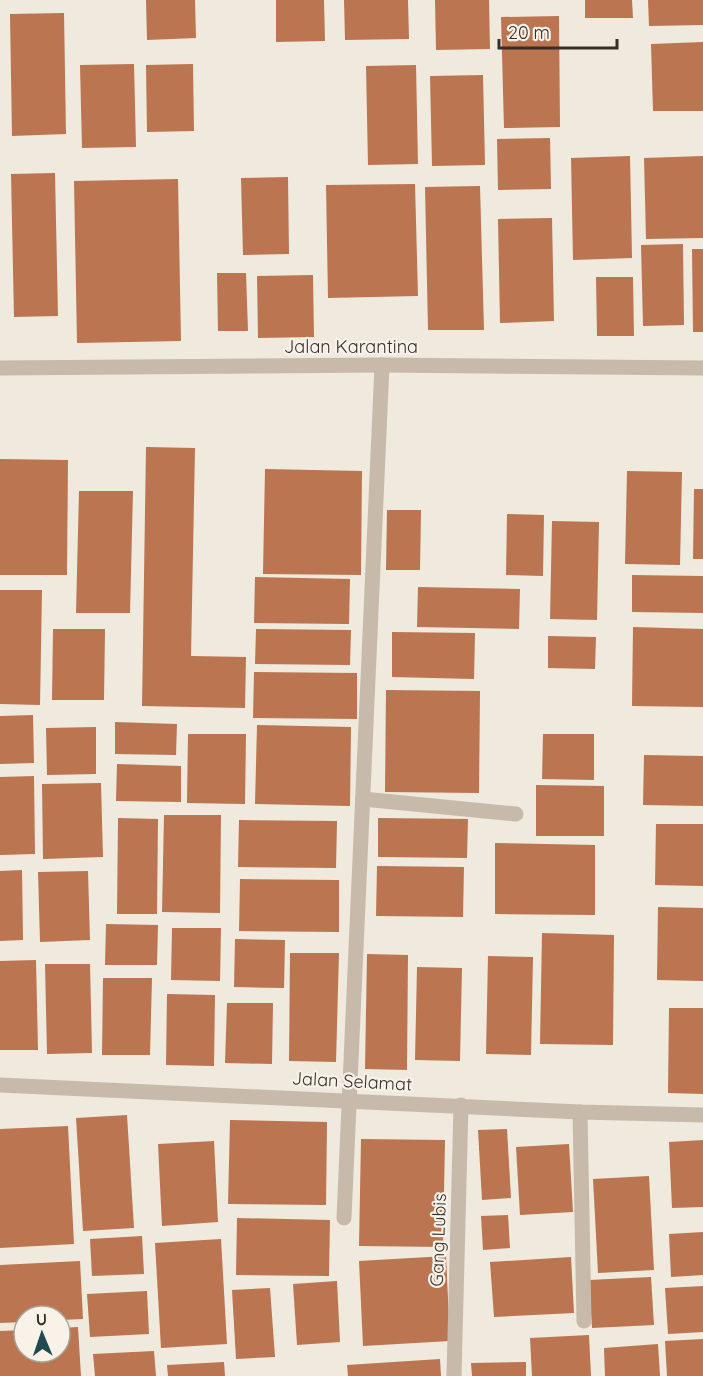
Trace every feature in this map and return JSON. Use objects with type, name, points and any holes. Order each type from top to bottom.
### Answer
[{"type":"street","name":"Jalan Karantina","points":[[0,369],[382,365],[703,368]]},
{"type":"street","points":[[344,1218],[382,365]]},
{"type":"street","points":[[363,799],[516,814]]},
{"type":"street","name":"Jalan Selamat","points":[[0,1085],[580,1112],[703,1115]]},
{"type":"street","name":"Gang Lubis","points":[[454,1376],[461,1105]]},
{"type":"street","points":[[580,1112],[584,1321]]},
{"type":"building","points":[[146,0],[195,0],[196,38],[147,40]]},
{"type":"building","points":[[276,0],[324,0],[325,41],[276,42]]},
{"type":"building","points":[[344,0],[408,0],[409,39],[345,40]]},
{"type":"building","points":[[435,0],[489,0],[490,49],[436,50]]},
{"type":"building","points":[[585,0],[632,0],[633,18],[585,18]]},
{"type":"building","points":[[648,0],[703,0],[703,25],[649,26]]},
{"type":"building","points":[[64,13],[66,134],[12,136],[10,14]]},
{"type":"building","points":[[559,16],[560,127],[504,128],[501,17]]},
{"type":"building","points":[[703,42],[703,111],[653,111],[651,44]]},
{"type":"building","points":[[134,64],[136,147],[82,148],[80,65]]},
{"type":"building","points":[[193,64],[194,131],[147,132],[146,65]]},
{"type":"building","points":[[416,65],[418,164],[368,165],[366,66]]},
{"type":"building","points":[[483,75],[485,165],[432,166],[430,76]]},
{"type":"building","points":[[550,138],[551,189],[498,190],[497,139]]},
{"type":"building","points":[[630,156],[632,258],[573,260],[571,158]]},
{"type":"building","points":[[703,156],[703,238],[646,239],[644,158]]},
{"type":"building","points":[[55,173],[58,316],[14,317],[11,174]]},
{"type":"building","points":[[288,177],[289,254],[243,255],[241,178]]},
{"type":"building","points":[[178,179],[181,341],[77,343],[74,181]]},
{"type":"building","points":[[415,184],[418,296],[328,298],[326,185]]},
{"type":"building","points":[[480,186],[484,330],[428,330],[425,187]]},
{"type":"building","points":[[552,218],[554,321],[500,323],[498,219]]},
{"type":"building","points":[[683,244],[684,325],[643,326],[641,245]]},
{"type":"building","points":[[692,249],[703,249],[703,332],[693,332]]},
{"type":"building","points":[[217,273],[246,273],[248,331],[218,331]]},
{"type":"building","points":[[313,275],[314,337],[258,338],[257,276]]},
{"type":"building","points":[[596,277],[633,277],[634,336],[597,336]]},
{"type":"building","points":[[146,447],[195,448],[191,656],[246,657],[245,708],[142,706]]},
{"type":"building","points":[[0,459],[68,460],[67,575],[0,575]]},
{"type":"building","points":[[265,469],[362,471],[361,575],[263,574]]},
{"type":"building","points":[[627,471],[682,472],[680,565],[625,564]]},
{"type":"building","points":[[694,489],[703,489],[703,559],[693,559]]},
{"type":"building","points":[[79,491],[133,491],[130,613],[76,613]]},
{"type":"building","points":[[387,510],[421,510],[420,570],[386,570]]},
{"type":"building","points":[[507,514],[544,515],[543,576],[506,575]]},
{"type":"building","points":[[552,521],[599,522],[597,620],[550,619]]},
{"type":"building","points":[[632,575],[703,576],[703,613],[632,612]]},
{"type":"building","points":[[255,577],[350,579],[349,624],[254,623]]},
{"type":"building","points":[[418,587],[520,589],[519,629],[417,627]]},
{"type":"building","points":[[0,590],[42,590],[40,705],[0,704]]},
{"type":"building","points":[[633,627],[703,629],[703,707],[632,706]]},
{"type":"building","points":[[53,629],[105,629],[104,700],[52,700]]},
{"type":"building","points":[[256,629],[351,630],[350,665],[255,664]]},
{"type":"building","points":[[392,632],[475,633],[474,679],[392,677]]},
{"type":"building","points":[[548,636],[596,637],[595,669],[548,668]]},
{"type":"building","points":[[254,672],[357,673],[357,719],[253,718]]},
{"type":"building","points":[[386,690],[480,691],[479,793],[385,792]]},
{"type":"building","points":[[33,715],[34,763],[0,764],[0,716]]},
{"type":"building","points":[[115,722],[177,724],[176,755],[115,754]]},
{"type":"building","points":[[257,725],[351,727],[350,806],[255,804]]},
{"type":"building","points":[[96,727],[96,774],[47,775],[46,728]]},
{"type":"building","points":[[188,734],[246,734],[245,804],[187,803]]},
{"type":"building","points":[[543,734],[594,734],[594,780],[542,779]]},
{"type":"building","points":[[644,755],[703,756],[703,806],[643,805]]},
{"type":"building","points":[[117,764],[181,766],[181,802],[116,801]]},
{"type":"building","points":[[34,776],[35,854],[0,855],[0,777]]},
{"type":"building","points":[[101,783],[103,857],[43,859],[42,784]]},
{"type":"building","points":[[536,785],[604,786],[604,836],[536,836]]},
{"type":"building","points":[[164,815],[221,815],[220,913],[162,912]]},
{"type":"building","points":[[118,818],[158,819],[157,914],[117,914]]},
{"type":"building","points":[[378,818],[468,819],[467,858],[378,857]]},
{"type":"building","points":[[239,820],[337,821],[336,868],[238,867]]},
{"type":"building","points":[[656,824],[703,824],[703,886],[655,885]]},
{"type":"building","points":[[495,843],[595,845],[595,915],[495,914]]},
{"type":"building","points":[[377,866],[464,867],[463,917],[376,916]]},
{"type":"building","points":[[22,870],[23,940],[0,941],[0,871]]},
{"type":"building","points":[[88,871],[90,940],[40,942],[38,872]]},
{"type":"building","points":[[240,879],[339,880],[339,932],[239,931]]},
{"type":"building","points":[[658,907],[703,908],[703,981],[657,980]]},
{"type":"building","points":[[106,924],[158,925],[157,965],[105,965]]},
{"type":"building","points":[[172,928],[221,928],[220,981],[171,980]]},
{"type":"building","points":[[542,933],[614,935],[613,1045],[540,1044]]},
{"type":"building","points":[[235,939],[285,940],[284,988],[234,987]]},
{"type":"building","points":[[290,953],[339,953],[336,1062],[289,1061]]},
{"type":"building","points":[[367,954],[408,955],[407,1070],[365,1069]]},
{"type":"building","points":[[488,956],[533,957],[531,1055],[486,1054]]},
{"type":"building","points":[[36,960],[38,1050],[0,1050],[0,961]]},
{"type":"building","points":[[45,964],[90,964],[92,1053],[47,1054]]},
{"type":"building","points":[[417,967],[462,968],[460,1061],[415,1060]]},
{"type":"building","points":[[103,978],[152,978],[150,1055],[102,1055]]},
{"type":"building","points":[[167,994],[215,995],[214,1066],[166,1065]]},
{"type":"building","points":[[227,1003],[273,1003],[272,1064],[225,1063]]},
{"type":"building","points":[[669,1008],[703,1008],[703,1094],[668,1093]]},
{"type":"building","points":[[127,1115],[134,1228],[83,1231],[76,1118]]},
{"type":"building","points":[[230,1120],[327,1122],[326,1205],[228,1204]]},
{"type":"building","points":[[68,1126],[74,1244],[0,1248],[0,1129]]},
{"type":"building","points":[[507,1129],[511,1198],[482,1200],[478,1130]]},
{"type":"building","points":[[361,1139],[445,1140],[443,1247],[359,1246]]},
{"type":"building","points":[[703,1140],[703,1207],[672,1208],[669,1142]]},
{"type":"building","points":[[214,1141],[218,1222],[162,1226],[158,1144]]},
{"type":"building","points":[[569,1144],[573,1212],[520,1215],[516,1147]]},
{"type":"building","points":[[649,1176],[654,1270],[598,1273],[593,1179]]},
{"type":"building","points":[[508,1215],[510,1248],[483,1250],[481,1216]]},
{"type":"building","points":[[237,1218],[330,1220],[329,1276],[236,1275]]},
{"type":"building","points":[[703,1232],[703,1275],[671,1277],[669,1234]]},
{"type":"building","points":[[142,1236],[144,1274],[92,1276],[90,1239]]},
{"type":"building","points":[[221,1239],[227,1344],[161,1348],[155,1243]]},
{"type":"building","points":[[446,1256],[450,1341],[363,1346],[359,1261]]},
{"type":"building","points":[[571,1257],[574,1313],[494,1317],[490,1262]]},
{"type":"building","points":[[80,1261],[83,1319],[72,1319],[72,1304],[12,1304],[12,1322],[0,1323],[0,1265]]},
{"type":"building","points":[[651,1277],[654,1325],[592,1328],[589,1280]]},
{"type":"building","points":[[337,1281],[340,1342],[297,1345],[293,1284]]},
{"type":"building","points":[[703,1286],[703,1332],[668,1334],[665,1288]]},
{"type":"building","points":[[270,1288],[275,1357],[236,1359],[232,1290]]},
{"type":"building","points":[[147,1291],[149,1334],[90,1337],[87,1294]]},
{"type":"building","points":[[72,1327],[78,1327],[81,1376],[0,1376],[0,1331],[12,1330],[12,1364],[72,1364]]},
{"type":"building","points":[[589,1335],[591,1376],[532,1376],[530,1338]]},
{"type":"building","points":[[703,1339],[703,1376],[667,1376],[665,1341]]},
{"type":"building","points":[[658,1344],[660,1376],[605,1376],[604,1348]]},
{"type":"building","points":[[154,1351],[156,1376],[95,1376],[93,1354]]},
{"type":"building","points":[[440,1359],[441,1376],[348,1376],[347,1365]]},
{"type":"building","points":[[224,1362],[225,1376],[168,1376],[167,1365]]},
{"type":"building","points":[[526,1362],[526,1376],[472,1376],[471,1363]]}]
